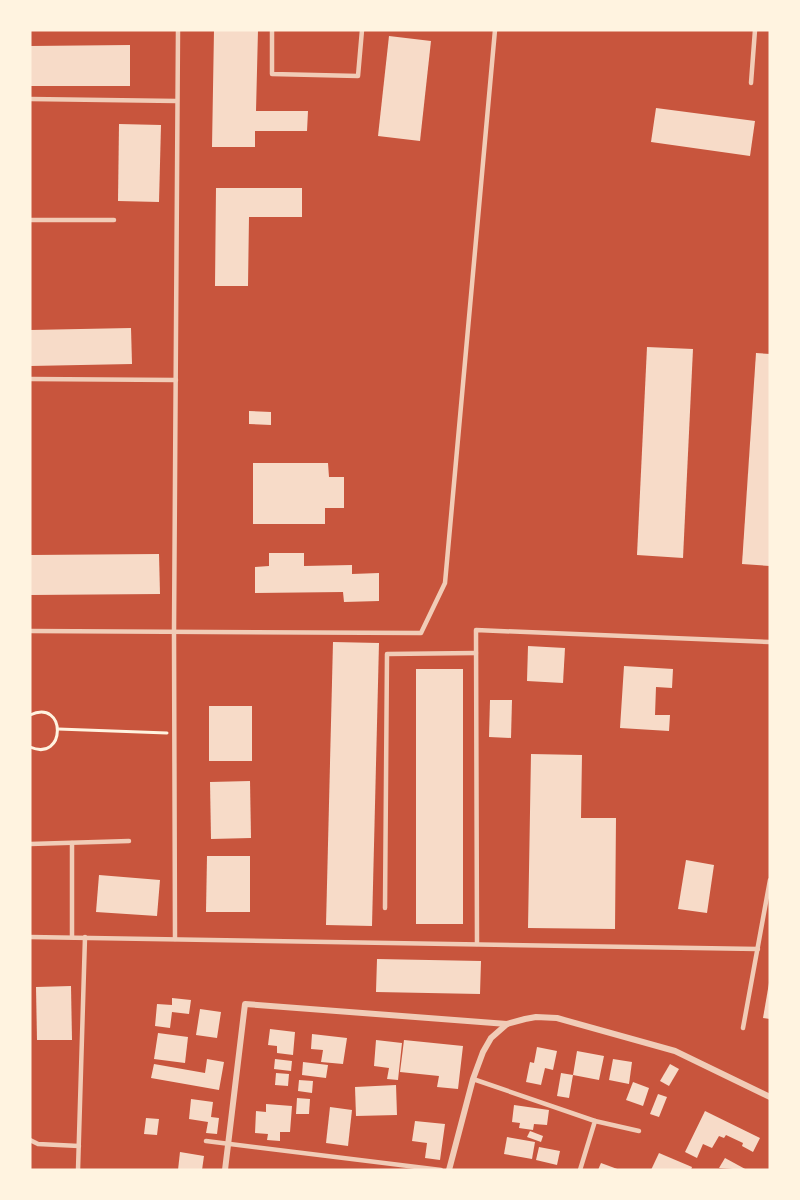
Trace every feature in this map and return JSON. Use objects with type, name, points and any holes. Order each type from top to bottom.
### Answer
[{"type":"street","points":[[225,1170],[245,1004],[507,1024],[536,1017],[556,1018],[675,1051],[770,1097]]},
{"type":"street","points":[[449,1170],[473,1079],[483,1052],[491,1038],[507,1024]]},
{"type":"lane","points":[[175,939],[174,632],[178,30]]},
{"type":"lane","points":[[272,30],[272,74],[358,76],[362,30]]},
{"type":"lane","points":[[30,631],[421,633],[445,584],[495,30]]},
{"type":"lane","points":[[751,83],[755,30]]},
{"type":"lane","points":[[30,99],[177,101]]},
{"type":"lane","points":[[30,220],[114,220]]},
{"type":"lane","points":[[30,379],[176,380]]},
{"type":"lane","points":[[477,944],[476,630],[770,642]]},
{"type":"lane","points":[[385,908],[387,654],[476,653]]},
{"type":"lane","points":[[30,844],[129,841]]},
{"type":"lane","points":[[72,843],[72,937]]},
{"type":"lane","points":[[743,1028],[770,880]]},
{"type":"lane","points":[[30,936],[758,949]]},
{"type":"lane","points":[[78,1170],[85,937]]},
{"type":"lane","points":[[473,1079],[595,1120],[639,1131]]},
{"type":"lane","points":[[580,1170],[595,1120]]},
{"type":"lane","points":[[30,1140],[38,1144],[79,1146]]},
{"type":"lane","points":[[206,1141],[441,1170]]},
{"type":"path","points":[[30,715],[42,712],[48,714],[57,723],[58,729],[58,735],[52,745],[40,749],[30,747]]},
{"type":"path","points":[[58,729],[174,734]]},
{"type":"building","points":[[214,30],[258,30],[256,111],[308,111],[307,131],[255,131],[255,147],[212,147]]},
{"type":"building","points":[[389,36],[431,41],[420,141],[378,136]]},
{"type":"building","points":[[130,45],[130,86],[30,86],[30,46]]},
{"type":"building","points":[[656,108],[755,121],[750,156],[651,142]]},
{"type":"building","points":[[119,124],[161,125],[159,202],[118,201]]},
{"type":"building","points":[[216,188],[302,188],[302,217],[249,217],[248,286],[215,286]]},
{"type":"building","points":[[131,328],[132,364],[30,366],[30,330]]},
{"type":"building","points":[[647,347],[693,349],[683,558],[637,555]]},
{"type":"building","points":[[756,353],[770,354],[770,566],[742,564]]},
{"type":"building","points":[[249,411],[271,412],[271,425],[249,424]]},
{"type":"building","points":[[253,463],[328,463],[329,477],[344,477],[344,508],[325,508],[325,524],[253,524]]},
{"type":"building","points":[[269,553],[304,553],[304,566],[352,565],[352,574],[379,573],[379,601],[344,602],[343,592],[255,593],[255,567],[269,566]]},
{"type":"building","points":[[159,554],[160,594],[30,595],[30,555]]},
{"type":"building","points":[[333,642],[379,643],[372,926],[326,925]]},
{"type":"building","points":[[528,646],[565,648],[563,683],[527,681]]},
{"type":"building","points":[[624,666],[673,669],[672,688],[656,687],[655,715],[670,715],[669,731],[620,728]]},
{"type":"building","points":[[416,669],[463,669],[463,924],[416,924]]},
{"type":"building","points":[[490,700],[512,700],[511,738],[489,737]]},
{"type":"building","points":[[209,706],[252,706],[252,761],[209,761]]},
{"type":"building","points":[[531,754],[582,755],[581,818],[616,818],[615,929],[528,928]]},
{"type":"building","points":[[250,781],[251,838],[211,839],[210,782]]},
{"type":"building","points":[[207,856],[250,856],[250,912],[206,912]]},
{"type":"building","points":[[686,860],[714,865],[707,913],[678,909]]},
{"type":"building","points":[[99,875],[160,880],[157,916],[96,912]]},
{"type":"building","points":[[377,959],[481,961],[480,994],[376,992]]},
{"type":"building","points":[[770,983],[770,1019],[763,1018]]},
{"type":"building","points":[[71,986],[72,1040],[37,1040],[36,987]]},
{"type":"building","points":[[172,998],[191,1000],[189,1014],[172,1012],[170,1028],[155,1026],[157,1004],[172,1005]]},
{"type":"building","points":[[200,1009],[221,1012],[217,1038],[196,1035]]},
{"type":"building","points":[[270,1029],[295,1032],[293,1055],[277,1053],[277,1046],[268,1045]]},
{"type":"building","points":[[158,1033],[188,1037],[185,1063],[154,1059]]},
{"type":"building","points":[[312,1034],[347,1038],[343,1064],[321,1062],[323,1050],[311,1049]]},
{"type":"building","points":[[376,1040],[402,1043],[398,1080],[387,1079],[389,1068],[374,1066]]},
{"type":"building","points":[[404,1040],[463,1046],[458,1089],[437,1087],[439,1076],[400,1072]]},
{"type":"building","points":[[537,1047],[557,1051],[553,1070],[545,1068],[541,1085],[526,1082],[530,1062],[534,1063]]},
{"type":"building","points":[[577,1051],[604,1056],[599,1080],[573,1075]]},
{"type":"building","points":[[207,1059],[224,1062],[219,1090],[151,1078],[154,1064],[205,1073]]},
{"type":"building","points":[[275,1059],[292,1061],[291,1071],[274,1069]]},
{"type":"building","points":[[613,1059],[632,1062],[629,1084],[609,1080]]},
{"type":"building","points":[[303,1062],[328,1065],[326,1078],[302,1075]]},
{"type":"building","points":[[670,1064],[679,1069],[669,1086],[660,1081]]},
{"type":"building","points":[[276,1073],[289,1074],[288,1086],[275,1085]]},
{"type":"building","points":[[561,1073],[573,1075],[569,1098],[557,1096]]},
{"type":"building","points":[[299,1080],[313,1081],[312,1093],[298,1091]]},
{"type":"building","points":[[633,1082],[649,1088],[643,1106],[626,1100]]},
{"type":"building","points":[[396,1085],[397,1115],[356,1116],[355,1087]]},
{"type":"building","points":[[658,1094],[667,1097],[659,1117],[650,1114]]},
{"type":"building","points":[[297,1098],[310,1099],[309,1114],[296,1114]]},
{"type":"building","points":[[191,1099],[213,1102],[211,1117],[219,1118],[217,1134],[206,1133],[208,1122],[189,1119]]},
{"type":"building","points":[[266,1104],[292,1106],[290,1132],[280,1132],[280,1141],[267,1140],[268,1134],[255,1133],[256,1111],[266,1112]]},
{"type":"building","points":[[514,1105],[549,1110],[547,1125],[534,1124],[533,1130],[519,1128],[520,1123],[512,1122]]},
{"type":"building","points":[[330,1107],[352,1110],[348,1146],[326,1143]]},
{"type":"building","points":[[705,1111],[760,1138],[753,1152],[742,1146],[743,1143],[726,1135],[724,1138],[719,1136],[712,1148],[703,1144],[697,1158],[685,1152]]},
{"type":"building","points":[[146,1118],[159,1119],[157,1135],[144,1134]]},
{"type":"building","points":[[415,1121],[445,1124],[440,1160],[425,1158],[427,1143],[412,1141]]},
{"type":"building","points":[[530,1131],[543,1136],[541,1142],[527,1137]]},
{"type":"building","points":[[507,1137],[535,1142],[532,1159],[504,1154]]},
{"type":"building","points":[[539,1147],[560,1151],[557,1165],[536,1160]]},
{"type":"building","points":[[180,1152],[204,1156],[202,1170],[178,1170]]},
{"type":"building","points":[[659,1153],[692,1167],[691,1170],[651,1170]]},
{"type":"building","points":[[725,1158],[747,1170],[719,1168]]},
{"type":"building","points":[[601,1163],[620,1170],[598,1170]]}]
